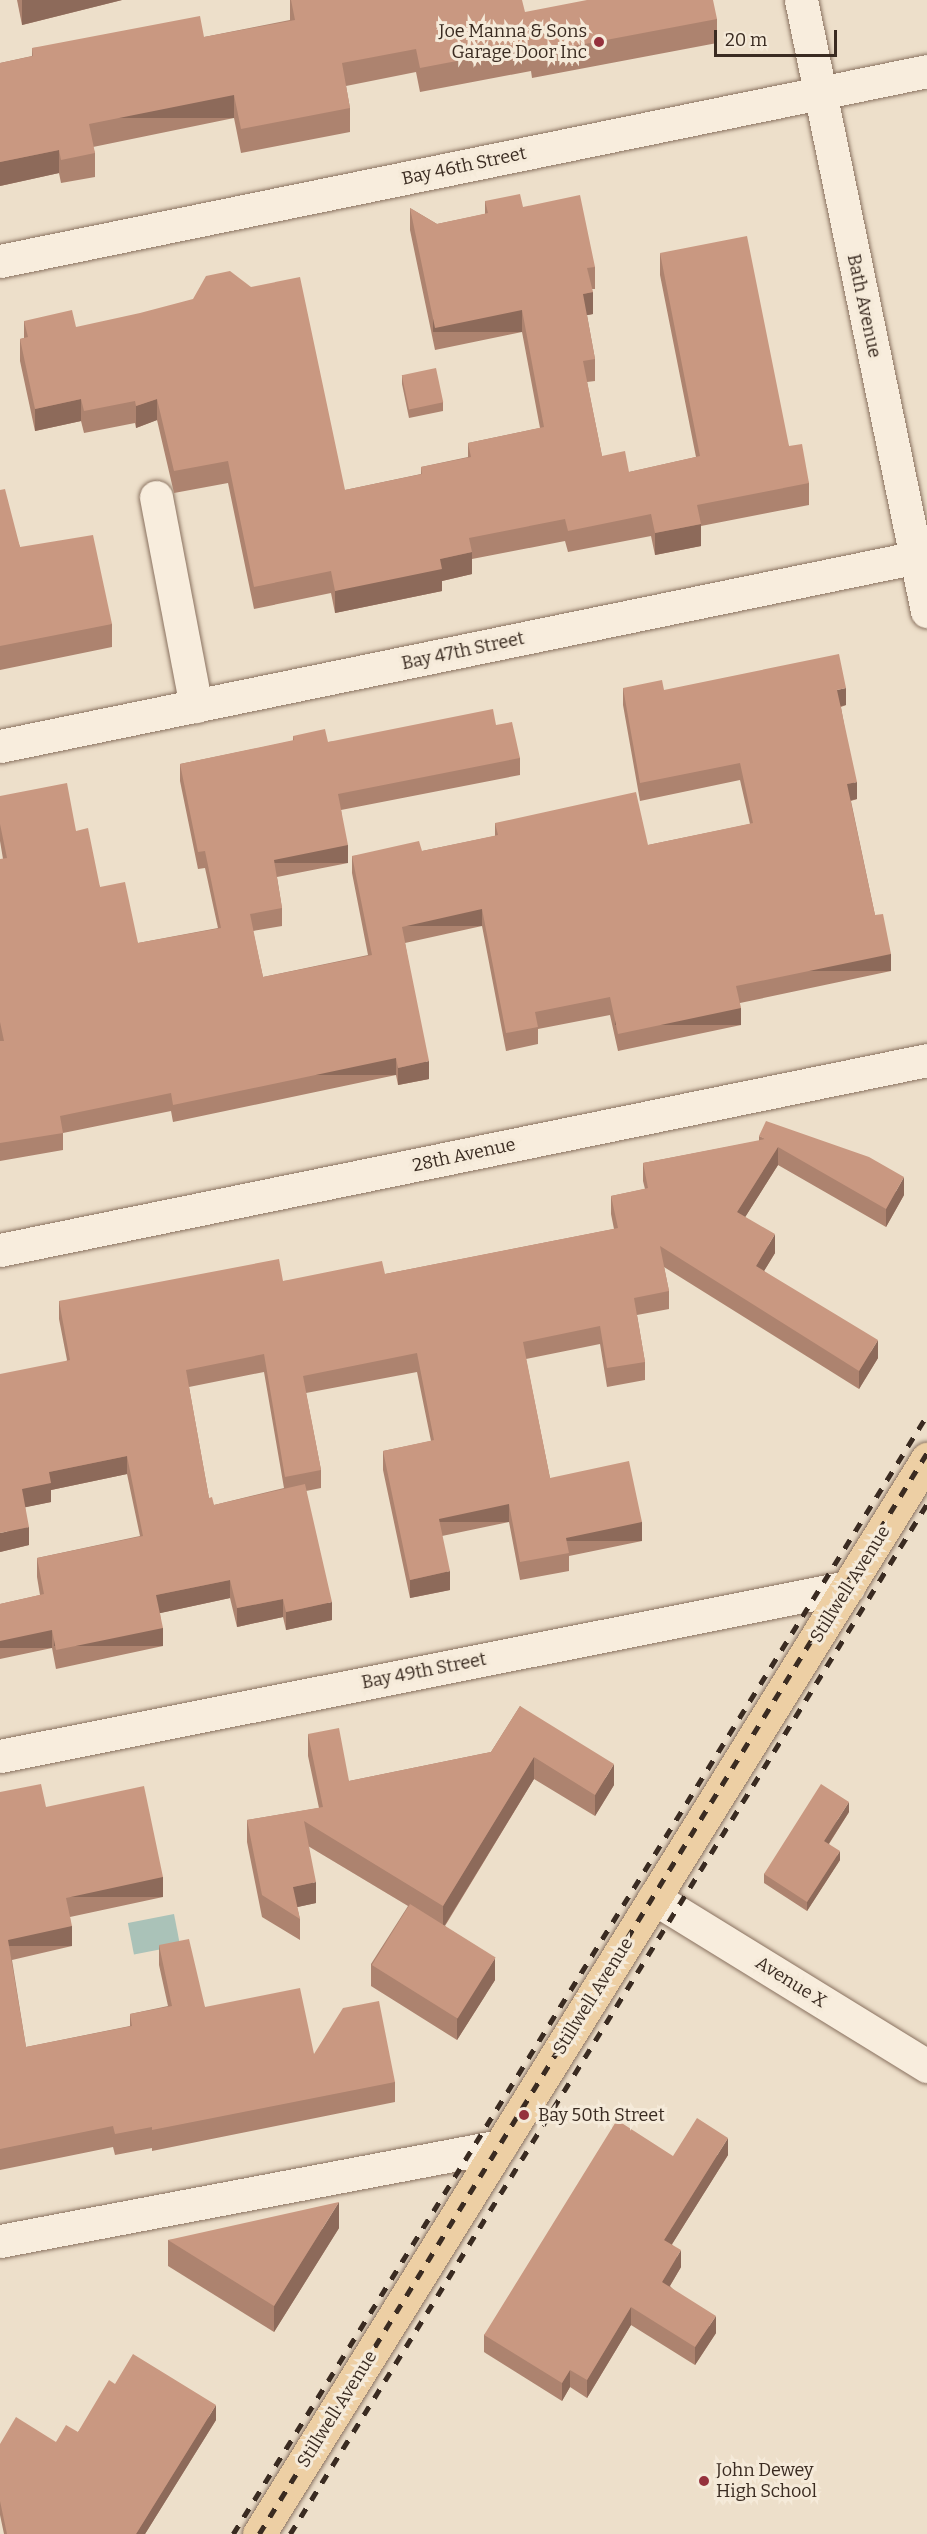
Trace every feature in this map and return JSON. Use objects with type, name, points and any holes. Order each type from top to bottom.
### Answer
[{"type":"main road","name":"Stillwell Avenue","points":[[259,2534],[927,1459]]},
{"type":"street","name":"Bath Avenue","points":[[801,0],[921,557],[927,611]]},
{"type":"street","name":"Bay 46th Street","points":[[0,261],[927,71]]},
{"type":"street","points":[[156,497],[195,706]]},
{"type":"street","name":"Bay 47th Street","points":[[0,746],[921,557]]},
{"type":"street","name":"28th Avenue","points":[[0,1250],[927,1060]]},
{"type":"street","name":"Bay 49th Street","points":[[0,1756],[848,1587]]},
{"type":"street","name":"Avenue X","points":[[654,1898],[927,2066]]},
{"type":"street","points":[[0,2241],[500,2146]]},
{"type":"shaded area","points":[[174,1914],[180,1945],[134,1954],[128,1923]]},
{"type":"building","points":[[291,0],[522,0],[525,12],[587,0],[713,0],[717,19],[532,54],[531,47],[420,68],[416,49],[342,63],[350,108],[241,129],[234,95],[89,124],[95,153],[61,160],[59,150],[0,162],[0,63],[33,56],[32,48],[200,16],[204,37],[295,20]]},
{"type":"building","points":[[520,194],[523,207],[580,195],[595,267],[587,268],[593,292],[583,294],[595,359],[583,361],[602,456],[625,451],[629,472],[700,456],[660,253],[747,236],[789,446],[802,444],[809,483],[697,505],[701,524],[655,533],[651,514],[568,531],[565,519],[469,538],[472,552],[440,559],[442,569],[335,591],[331,571],[254,587],[228,461],[174,471],[157,399],[136,406],[135,401],[84,411],[81,399],[35,409],[20,339],[28,337],[24,321],[72,310],[76,327],[140,313],[193,299],[206,276],[230,271],[251,287],[300,277],[345,490],[422,474],[421,467],[471,457],[468,443],[544,427],[522,310],[435,328],[410,208],[437,224],[488,213],[485,201]]},
{"type":"building","points":[[436,368],[443,402],[409,410],[402,375]]},
{"type":"building","points":[[5,489],[20,547],[93,535],[112,624],[0,646],[0,490]]},
{"type":"building","points":[[839,654],[846,688],[837,690],[857,782],[847,784],[875,915],[883,914],[891,954],[736,986],[741,1008],[618,1034],[610,997],[535,1012],[538,1027],[506,1033],[482,909],[402,927],[429,1061],[398,1068],[396,1058],[173,1105],[171,1093],[60,1116],[63,1133],[0,1143],[0,1041],[4,1041],[0,1022],[0,859],[7,858],[0,824],[0,796],[67,783],[76,831],[88,828],[100,887],[125,882],[138,943],[221,928],[205,851],[198,852],[180,764],[294,740],[293,736],[325,729],[328,742],[493,709],[496,725],[512,722],[520,758],[338,794],[348,845],[274,860],[282,908],[250,914],[263,977],[372,955],[352,856],[419,841],[422,851],[498,835],[495,823],[636,792],[648,845],[753,823],[740,763],[640,783],[623,688],[662,680],[664,690]]},
{"type":"building","points":[[766,1121],[869,1157],[904,1177],[886,1209],[778,1147],[737,1212],[775,1234],[756,1266],[878,1340],[859,1371],[660,1246],[669,1291],[634,1298],[645,1362],[607,1368],[600,1326],[523,1342],[550,1478],[629,1461],[642,1522],[566,1538],[569,1553],[520,1562],[509,1504],[439,1519],[450,1571],[410,1580],[383,1451],[434,1440],[417,1353],[303,1376],[321,1470],[285,1477],[264,1354],[186,1370],[209,1498],[212,1497],[214,1505],[305,1484],[332,1602],[286,1612],[283,1599],[237,1608],[230,1580],[156,1595],[163,1628],[56,1650],[52,1630],[0,1641],[0,1604],[44,1594],[37,1558],[143,1536],[127,1456],[49,1472],[51,1483],[22,1489],[29,1527],[0,1533],[0,1374],[70,1360],[59,1301],[279,1259],[283,1281],[382,1261],[385,1274],[618,1228],[611,1196],[648,1188],[643,1163],[765,1139],[759,1136]]},
{"type":"building","points":[[520,1706],[614,1764],[595,1795],[534,1757],[443,1906],[304,1821],[316,1882],[293,1887],[300,1919],[262,1895],[247,1820],[323,1807],[308,1734],[339,1728],[349,1781],[491,1752]]},
{"type":"building","points":[[41,1784],[46,1807],[144,1786],[163,1877],[66,1898],[72,1926],[8,1940],[26,2047],[132,2026],[130,2014],[172,2006],[159,1945],[189,1939],[205,2007],[300,1988],[314,2054],[343,2008],[379,2001],[395,2082],[152,2130],[152,2127],[115,2134],[113,2126],[0,2149],[0,1792]]},
{"type":"building","points":[[821,1784],[849,1802],[824,1841],[840,1851],[807,1902],[764,1874]]},
{"type":"building","points":[[410,1904],[496,1958],[457,2019],[372,1965]]},
{"type":"building","points":[[697,2118],[728,2138],[664,2240],[681,2250],[662,2282],[716,2316],[695,2347],[631,2307],[587,2380],[570,2370],[562,2383],[484,2335],[617,2120],[673,2156]]},
{"type":"building","points":[[339,2202],[274,2306],[168,2240]]},
{"type":"building","points":[[133,2354],[216,2405],[136,2534],[7,2534],[0,2501],[0,2444],[16,2417],[56,2442],[66,2425],[78,2432],[109,2380],[115,2384]]},
{"type":"railway","points":[[233,2534],[927,1415]]},
{"type":"railway","points":[[259,2534],[927,1453]]},
{"type":"railway","points":[[290,2534],[927,1504]]},
{"type":"place","name":"Joe Manna & Sons Garage Door Inc","points":[[599,42]]},
{"type":"place","name":"Bay 50th Street","points":[[524,2115]]},
{"type":"place","name":"John Dewey High School","points":[[704,2481]]}]
